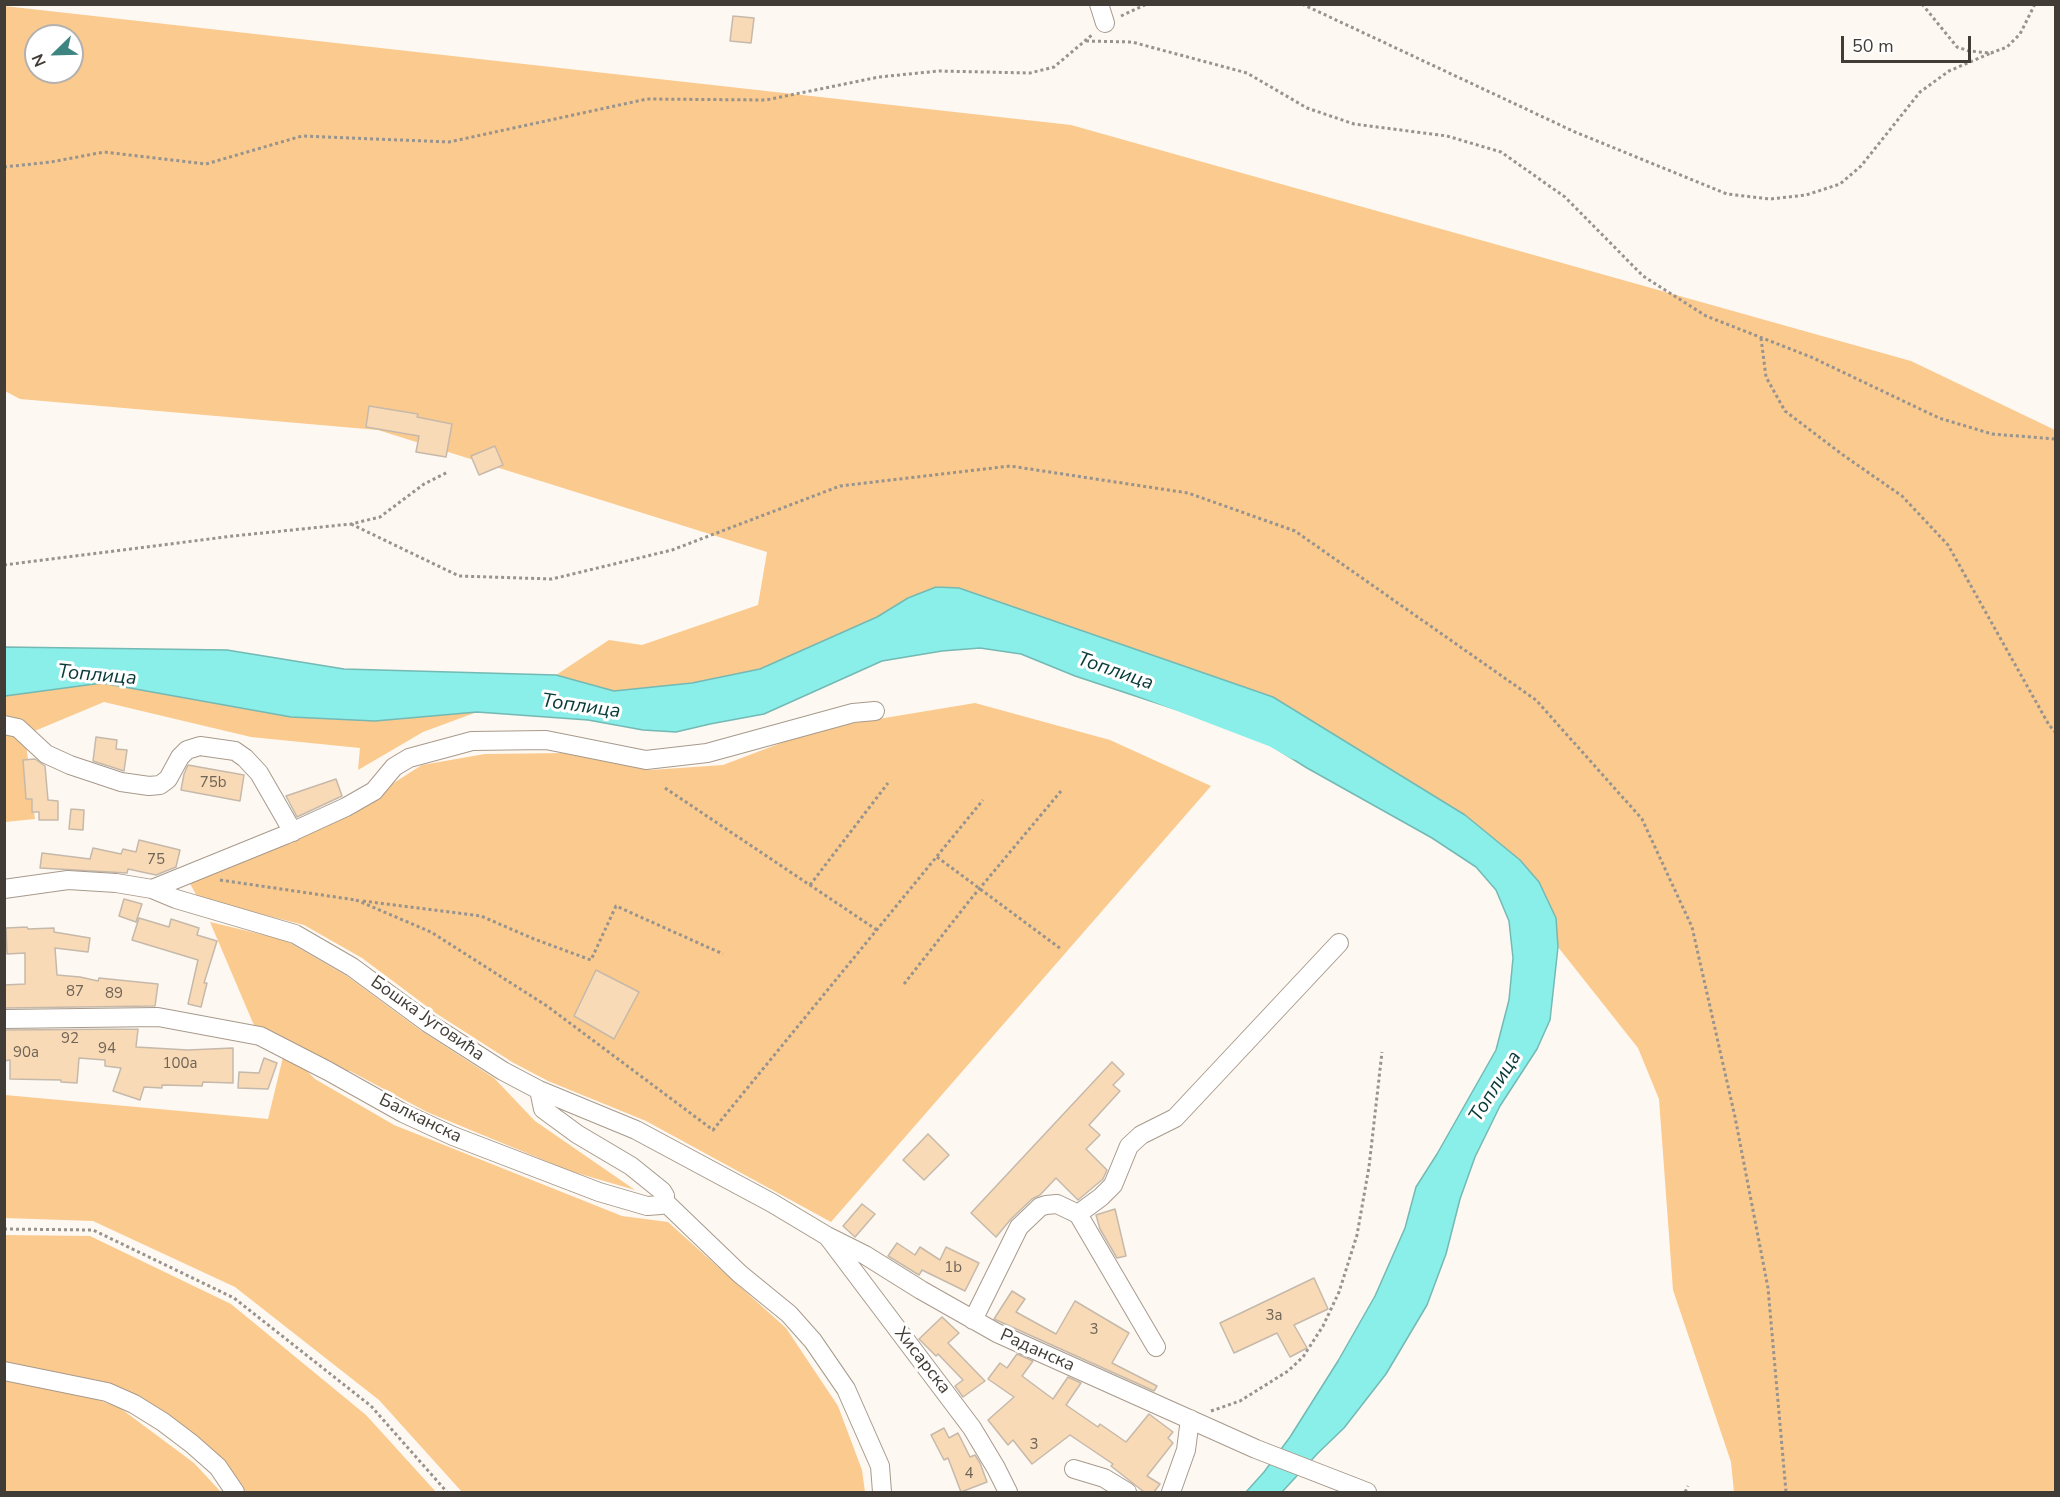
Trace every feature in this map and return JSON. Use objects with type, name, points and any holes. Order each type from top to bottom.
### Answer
[{"type":"street","points":[[1099,4],[1105,23]]},
{"type":"street","points":[[152,889],[293,832],[374,791],[394,767],[409,758],[472,741],[546,740],[646,760],[706,753],[853,712],[875,711]]},
{"type":"street","points":[[4,725],[18,728],[46,754],[70,765],[121,782],[149,786],[160,785],[168,779],[180,756],[188,750],[200,746],[235,751],[259,773],[293,832]]},
{"type":"street","name":"Бошка Југовића","points":[[4,889],[68,880],[116,883],[152,889],[176,899],[294,934],[352,967],[428,1023],[502,1071],[539,1090],[636,1130],[772,1203],[827,1236]]},
{"type":"street","points":[[1078,1214],[1113,1185],[1129,1146],[1141,1135],[1175,1118],[1339,943]]},
{"type":"street","name":"Балканска","points":[[4,1019],[159,1017],[260,1036],[403,1113],[453,1136],[563,1179],[634,1203],[658,1206],[664,1201]]},
{"type":"street","points":[[539,1090],[543,1109],[577,1134],[631,1166],[662,1191],[664,1201],[740,1274],[789,1314],[813,1341],[846,1389],[880,1466],[882,1492]]},
{"type":"street","points":[[973,1320],[1014,1236],[1026,1219],[1040,1207],[1051,1204],[1063,1206],[1078,1214],[1156,1347]]},
{"type":"street","name":"Раданска","points":[[827,1236],[865,1255],[997,1334],[1256,1449],[1367,1492]]},
{"type":"street","name":"Хисарска","points":[[827,1236],[972,1428],[1008,1492]]},
{"type":"street","points":[[4,1371],[107,1392],[134,1404],[192,1444],[218,1467],[235,1492]]},
{"type":"street","points":[[1171,1492],[1193,1421]]},
{"type":"street","points":[[1074,1468],[1104,1478],[1127,1492]]},
{"type":"path","points":[[4,167],[51,162],[104,152],[206,164],[302,136],[449,142],[647,99],[766,100],[879,77],[939,71],[1030,73],[1054,67],[1105,23],[1147,4]]},
{"type":"path","points":[[1302,4],[1575,132],[1727,194],[1770,198],[1806,195],[1840,184],[1862,166],[1920,92],[1948,71],[2007,47],[2020,34],[2035,4]]},
{"type":"path","points":[[1922,4],[1956,47],[1991,53]]},
{"type":"path","points":[[1085,41],[1132,42],[1235,69],[1247,73],[1307,108],[1354,124],[1447,136],[1501,152],[1565,197],[1643,276],[1706,316],[1811,357],[1939,418],[1992,434],[2055,439]]},
{"type":"path","points":[[1761,338],[1766,378],[1785,411],[1902,496],[1948,545],[2055,733]]},
{"type":"path","points":[[351,524],[459,576],[552,579],[672,550],[840,486],[1010,466],[1188,493],[1295,531],[1536,700],[1641,819],[1692,927],[1735,1117],[1768,1287],[1786,1492]]},
{"type":"path","points":[[4,565],[233,536],[351,524],[380,517],[424,484],[448,472]]},
{"type":"path","points":[[810,885],[888,783]]},
{"type":"path","points":[[665,788],[877,930]]},
{"type":"path","points":[[904,984],[1061,791]]},
{"type":"path","points":[[356,900],[431,932],[547,1006],[713,1130],[983,800]]},
{"type":"path","points":[[937,857],[1061,949]]},
{"type":"path","points":[[217,879],[481,916],[591,960],[616,906],[723,954]]},
{"type":"path","points":[[1193,1421],[1205,1413],[1240,1401],[1288,1371],[1303,1357],[1323,1326],[1339,1292],[1357,1235],[1369,1167],[1382,1052]]},
{"type":"path","points":[[4,1229],[93,1230],[234,1298],[371,1406],[447,1492]]},
{"type":"path","points":[[1685,1492],[1688,1486]]},
{"type":"shaded area","points":[[4,6],[1071,125],[1911,361],[2055,430],[2055,1492],[1734,1492],[1731,1462],[1673,1290],[1659,1099],[1638,1048],[1558,947],[1556,918],[1539,882],[1520,860],[1465,815],[1273,697],[959,588],[936,587],[908,598],[877,617],[760,669],[692,683],[614,691],[556,675],[609,640],[642,645],[758,605],[767,552],[378,430],[20,399],[5,391]]},
{"type":"shaded area","points":[[102,683],[291,717],[375,721],[477,712],[423,732],[358,770],[360,748],[251,737],[104,702],[25,735],[35,819],[5,822],[4,696]]},
{"type":"shaded area","points":[[975,703],[1110,740],[1211,786],[831,1222],[646,1121],[548,1081],[512,1062],[437,1014],[362,958],[304,925],[198,898],[189,882],[362,803],[422,765],[485,754],[565,753],[650,770],[723,765],[818,729]]},
{"type":"shaded area","points":[[210,922],[285,940],[347,976],[420,1030],[494,1078],[535,1121],[635,1190],[570,1171],[427,1112],[350,1071],[328,1071],[287,1051],[315,1079],[394,1125],[622,1216],[668,1222],[786,1328],[838,1406],[862,1470],[865,1492],[462,1492],[379,1400],[235,1287],[93,1221],[5,1218],[5,1095],[268,1119],[285,1049],[256,1030]]},
{"type":"shaded area","points":[[4,1235],[90,1236],[231,1304],[366,1415],[436,1492],[246,1492],[221,1458],[109,1383],[5,1363]]},
{"type":"shaded area","points":[[4,1381],[77,1392],[120,1408],[194,1463],[221,1492],[5,1492]]},
{"type":"water","points":[[936,587],[959,588],[1273,697],[1465,815],[1520,860],[1539,882],[1556,918],[1558,947],[1550,1020],[1537,1049],[1500,1106],[1475,1157],[1460,1199],[1446,1254],[1427,1305],[1386,1374],[1344,1428],[1282,1492],[1246,1492],[1290,1437],[1338,1361],[1375,1296],[1405,1228],[1416,1187],[1496,1050],[1509,1000],[1513,958],[1509,921],[1496,890],[1476,867],[1432,838],[1307,768],[1256,736],[1075,676],[1021,654],[980,648],[942,651],[882,661],[764,714],[676,732],[643,730],[588,720],[477,712],[375,721],[291,717],[102,683],[5,696],[4,647],[227,650],[344,669],[556,675],[614,691],[692,683],[760,669],[877,617],[908,598]],"holes":[[[1146,683],[1213,697],[1260,720],[1258,727],[1157,696],[1137,685]]]},
{"type":"building","points":[[733,16],[754,18],[751,43],[730,41]]},
{"type":"building","points":[[369,406],[418,414],[417,417],[452,424],[446,457],[416,452],[419,436],[366,427]]},
{"type":"building","points":[[495,446],[503,465],[479,475],[471,456]]},
{"type":"building","points":[[96,737],[117,740],[116,749],[127,750],[124,771],[93,761]]},
{"type":"building","points":[[35,759],[45,766],[48,800],[58,801],[58,820],[39,820],[39,812],[32,812],[32,799],[26,799],[23,760]]},
{"type":"building","points":[[188,765],[244,775],[240,801],[181,790]]},
{"type":"building","points":[[336,779],[342,796],[297,817],[286,796]]},
{"type":"building","points":[[71,809],[84,810],[83,830],[69,829]]},
{"type":"building","points":[[139,840],[180,850],[176,867],[156,875],[128,869],[127,873],[40,868],[42,853],[90,859],[93,848],[121,854],[123,849],[136,852]]},
{"type":"building","points":[[124,899],[142,904],[136,922],[119,916]]},
{"type":"building","points":[[139,918],[169,927],[171,919],[199,928],[197,935],[217,941],[204,983],[207,983],[201,1007],[188,1004],[198,960],[132,940]]},
{"type":"building","points":[[27,927],[28,929],[54,928],[54,932],[90,938],[88,952],[55,948],[57,975],[98,981],[99,978],[158,984],[155,1006],[4,1008],[4,985],[25,984],[25,953],[7,954],[6,928]]},
{"type":"building","points":[[596,970],[639,992],[614,1039],[574,1016]]},
{"type":"building","points":[[138,1029],[136,1047],[188,1050],[233,1048],[233,1083],[203,1082],[202,1086],[144,1087],[140,1100],[113,1091],[121,1068],[105,1066],[105,1060],[79,1058],[77,1083],[61,1082],[61,1080],[10,1079],[10,1060],[4,1061],[4,1030]]},
{"type":"building","points":[[264,1058],[277,1063],[268,1089],[238,1088],[239,1072],[259,1073]]},
{"type":"building","points":[[1112,1062],[1124,1074],[1113,1085],[1120,1091],[1089,1125],[1100,1135],[1086,1149],[1107,1170],[1103,1179],[1078,1200],[1056,1178],[1011,1219],[996,1237],[971,1213]]},
{"type":"building","points":[[928,1134],[949,1155],[924,1180],[903,1160]]},
{"type":"building","points":[[862,1204],[875,1214],[855,1237],[843,1226]]},
{"type":"building","points":[[1115,1209],[1126,1256],[1117,1258],[1100,1229],[1096,1215]]},
{"type":"building","points":[[897,1243],[915,1255],[920,1247],[940,1260],[946,1247],[979,1263],[965,1291],[922,1270],[919,1275],[888,1256]]},
{"type":"building","points":[[1314,1278],[1328,1309],[1294,1325],[1307,1348],[1290,1357],[1277,1333],[1234,1353],[1220,1323]]},
{"type":"building","points":[[1012,1291],[1025,1299],[1016,1312],[1056,1334],[1075,1301],[1129,1333],[1112,1363],[1157,1386],[1154,1391],[994,1319]]},
{"type":"building","points":[[942,1317],[959,1333],[948,1343],[985,1381],[963,1397],[955,1386],[963,1380],[938,1354],[936,1356],[919,1339]]},
{"type":"building","points":[[1017,1354],[1033,1361],[1022,1376],[1053,1399],[1068,1377],[1081,1383],[1066,1405],[1098,1427],[1100,1424],[1126,1442],[1149,1414],[1173,1432],[1168,1438],[1173,1443],[1147,1476],[1160,1484],[1154,1492],[1144,1492],[1111,1466],[1113,1464],[1070,1435],[1032,1464],[1013,1440],[1008,1445],[988,1420],[1014,1397],[988,1379],[1000,1363],[1007,1368]]},
{"type":"building","points":[[944,1428],[949,1438],[958,1433],[970,1457],[975,1455],[980,1463],[987,1482],[961,1492],[948,1458],[944,1460],[931,1435]]},
{"type":"waterway","name":"Топлица","points":[[1110,668],[1277,732],[1298,744]]}]
